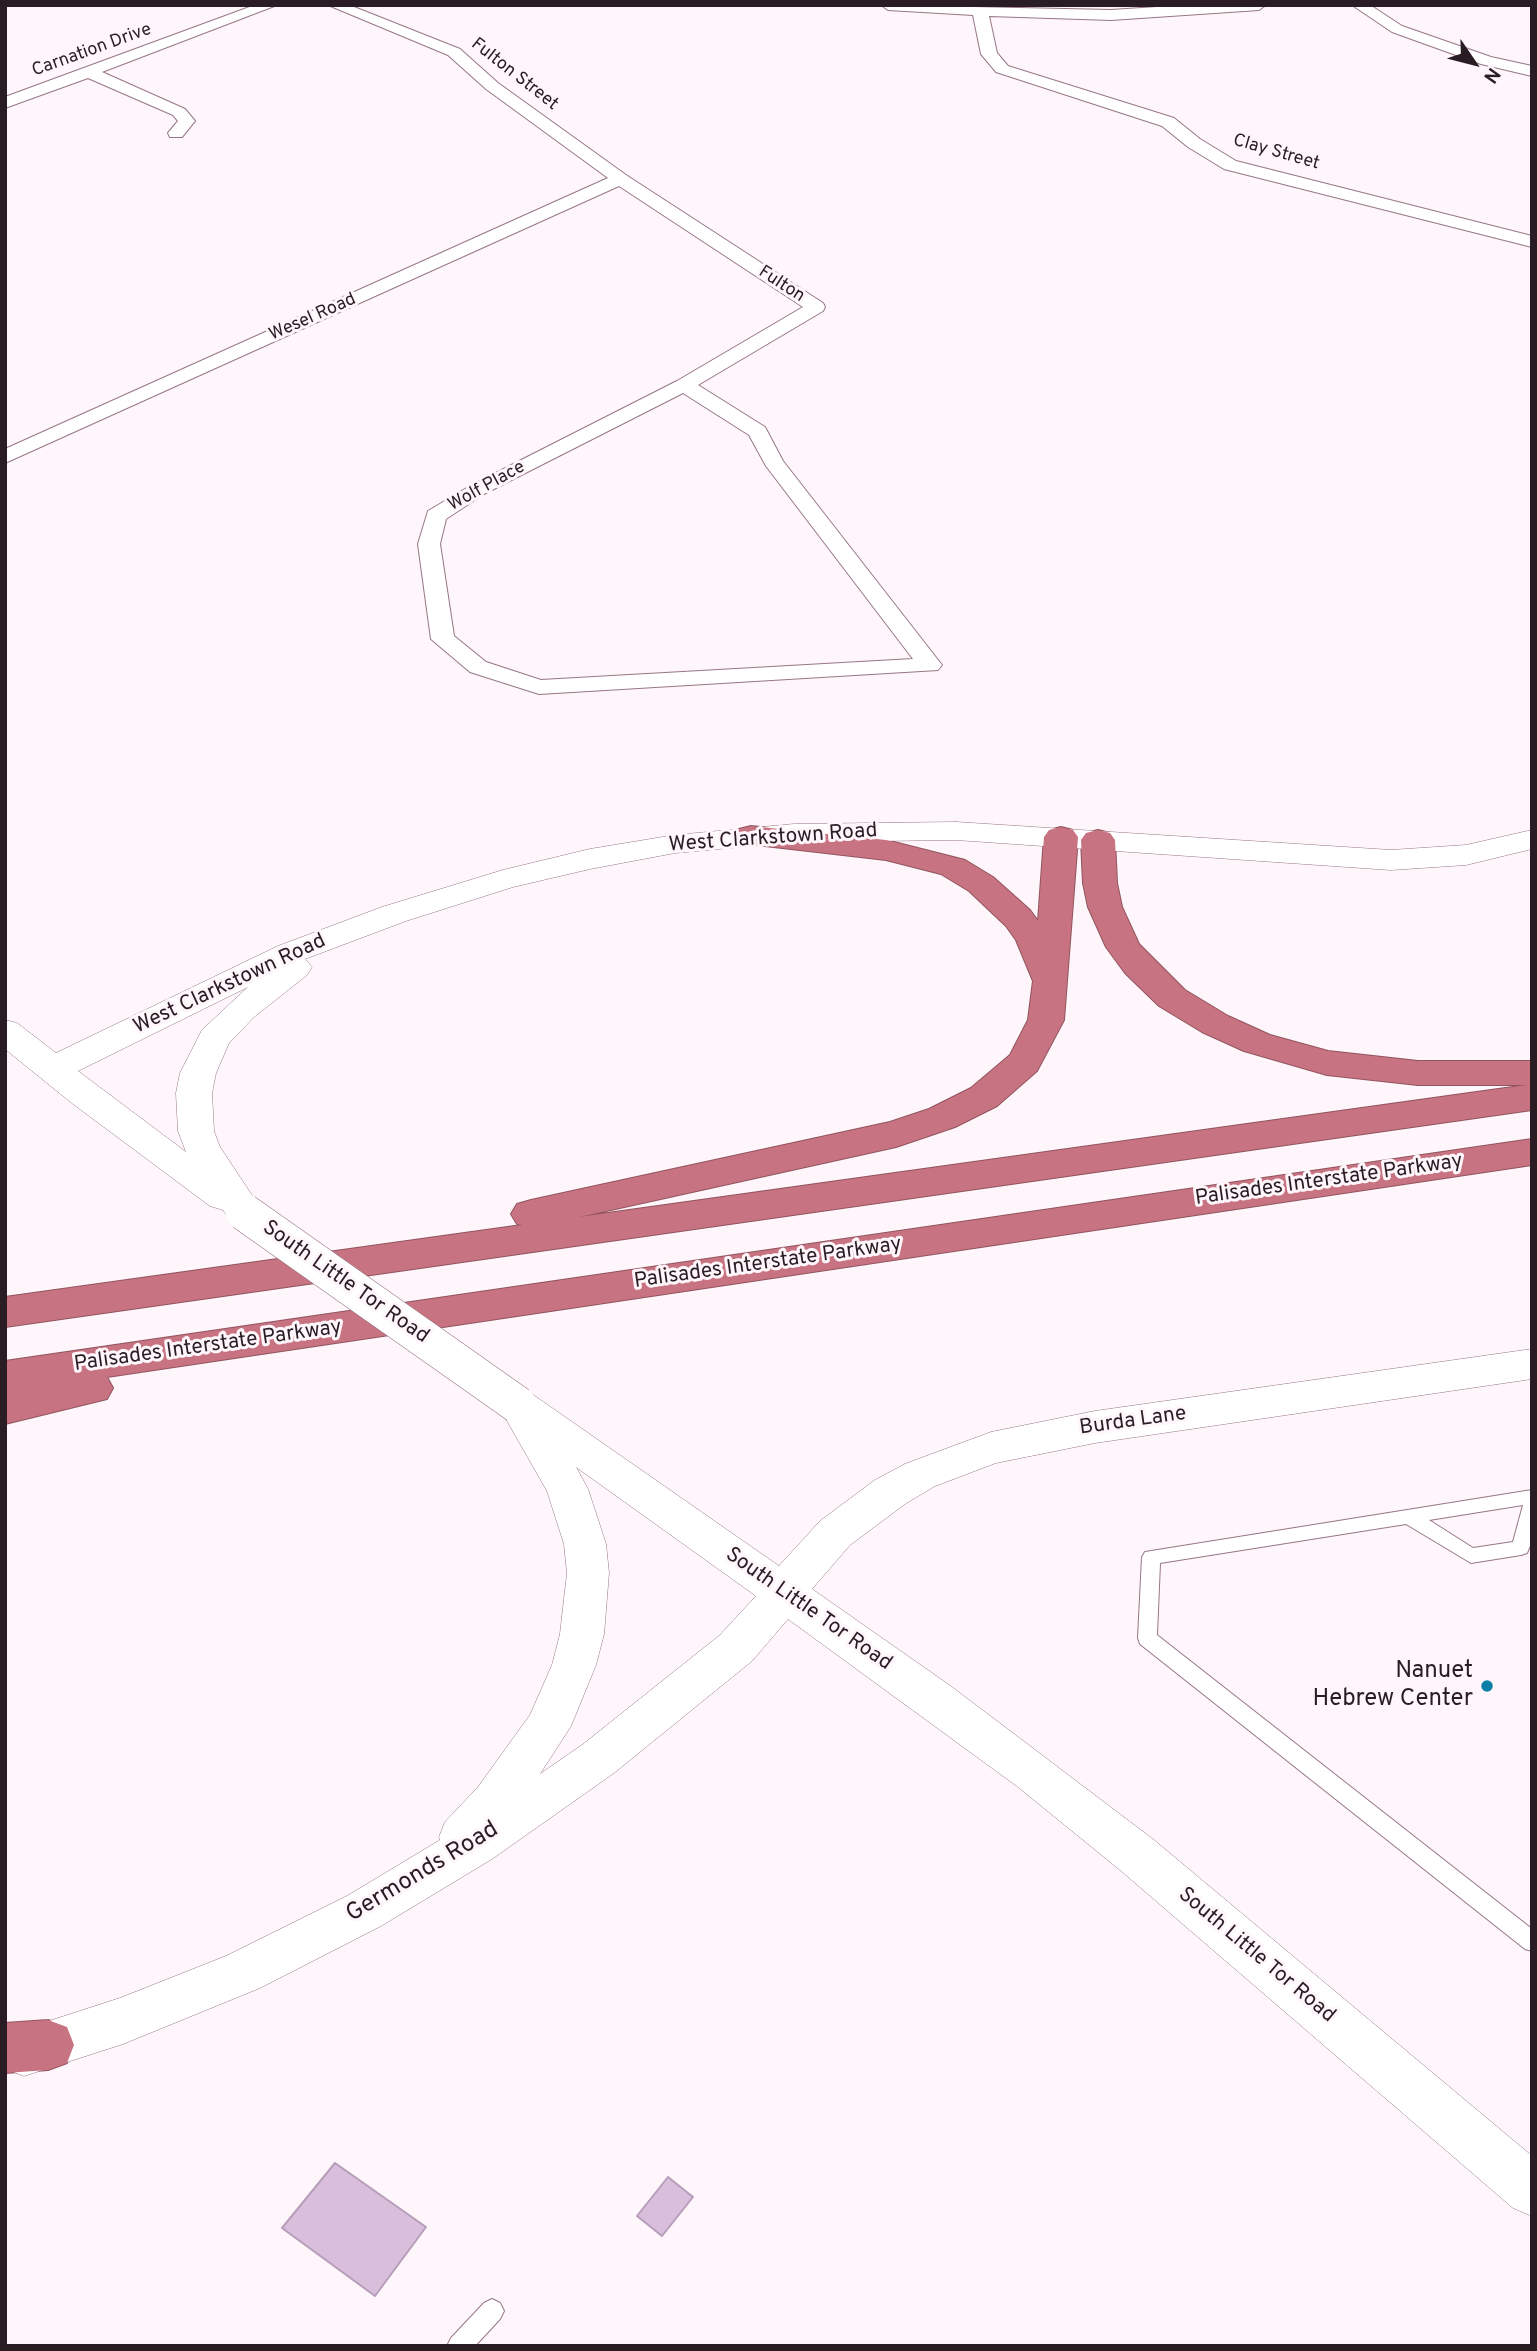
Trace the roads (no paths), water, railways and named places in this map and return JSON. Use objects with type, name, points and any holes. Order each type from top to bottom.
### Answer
[{"type":"highway","points":[[751,836],[887,850],[925,858],[968,875],[1000,900],[1027,929],[1045,964],[1050,993]]},
{"type":"highway","points":[[79,1302],[508,1219],[874,1140],[918,1127],[964,1108],[984,1097],[1013,1073],[1024,1062],[1040,1034],[1050,993],[1061,837]]},
{"type":"highway","points":[[1098,840],[1100,883],[1105,906],[1123,947],[1153,982],[1172,998],[1204,1018],[1257,1044],[1326,1063],[1418,1073],[1532,1073]]},
{"type":"highway","points":[[5,1312],[1532,1097]]},
{"type":"highway","name":"Palisades Interstate Parkway","points":[[5,1377],[1532,1152]]},
{"type":"highway","points":[[5,1408],[520,1301]]},
{"type":"street","name":"Carnation Drive","points":[[5,103],[270,5]]},
{"type":"street","name":"Fulton Street","points":[[335,5],[454,52],[492,86],[620,179]]},
{"type":"street","points":[[888,5],[1111,15],[1259,5]]},
{"type":"street","points":[[1359,5],[1397,29],[1487,61],[1532,71]]},
{"type":"street","name":"Clay Street","points":[[980,11],[989,54],[1002,69],[1168,122],[1194,143],[1230,165],[1532,242]]},
{"type":"street","points":[[90,73],[179,112],[187,121],[176,132]]},
{"type":"street","name":"Fulton","points":[[620,179],[816,307],[684,385]]},
{"type":"street","name":"Wesel Road","points":[[5,457],[620,179]]},
{"type":"street","name":"Wolf Place","points":[[684,385],[758,430],[773,462],[930,665],[539,687],[478,667],[443,639],[429,544],[436,516],[477,490],[684,385]]},
{"type":"street","name":"West Clarkstown Road","points":[[53,1069],[290,953],[350,930],[467,890],[590,859],[688,843],[751,836],[876,830],[1061,837],[1391,860],[1466,855],[1532,839]]},
{"type":"street","points":[[244,1212],[213,1168],[196,1131],[194,1093],[205,1055],[214,1038],[242,1009],[288,972],[350,930]]},
{"type":"street","name":"South Little Tor Road","points":[[5,1032],[125,1126],[936,1700],[1087,1814],[1532,2190]]},
{"type":"street","name":"Burda Lane","points":[[784,1593],[835,1533],[862,1511],[920,1475],[991,1448],[1094,1427],[1532,1364]]},
{"type":"street","points":[[420,1878],[494,1801],[526,1760],[548,1726],[563,1695],[582,1634],[588,1573],[577,1515],[553,1462],[518,1405]]},
{"type":"street","name":"Germonds Road","points":[[20,2050],[190,1996],[300,1945],[420,1878],[534,1805],[598,1759],[736,1648],[784,1593]]},
{"type":"lane","points":[[1532,1497],[1151,1557],[1147,1638],[1532,1942]]},
{"type":"lane","points":[[1408,1516],[1471,1556],[1521,1548],[1532,1505]]},
{"type":"lane","points":[[459,2346],[492,2311]]},
{"type":"place","name":"Nanuet Hebrew Center","points":[[1487,1686]]}]
